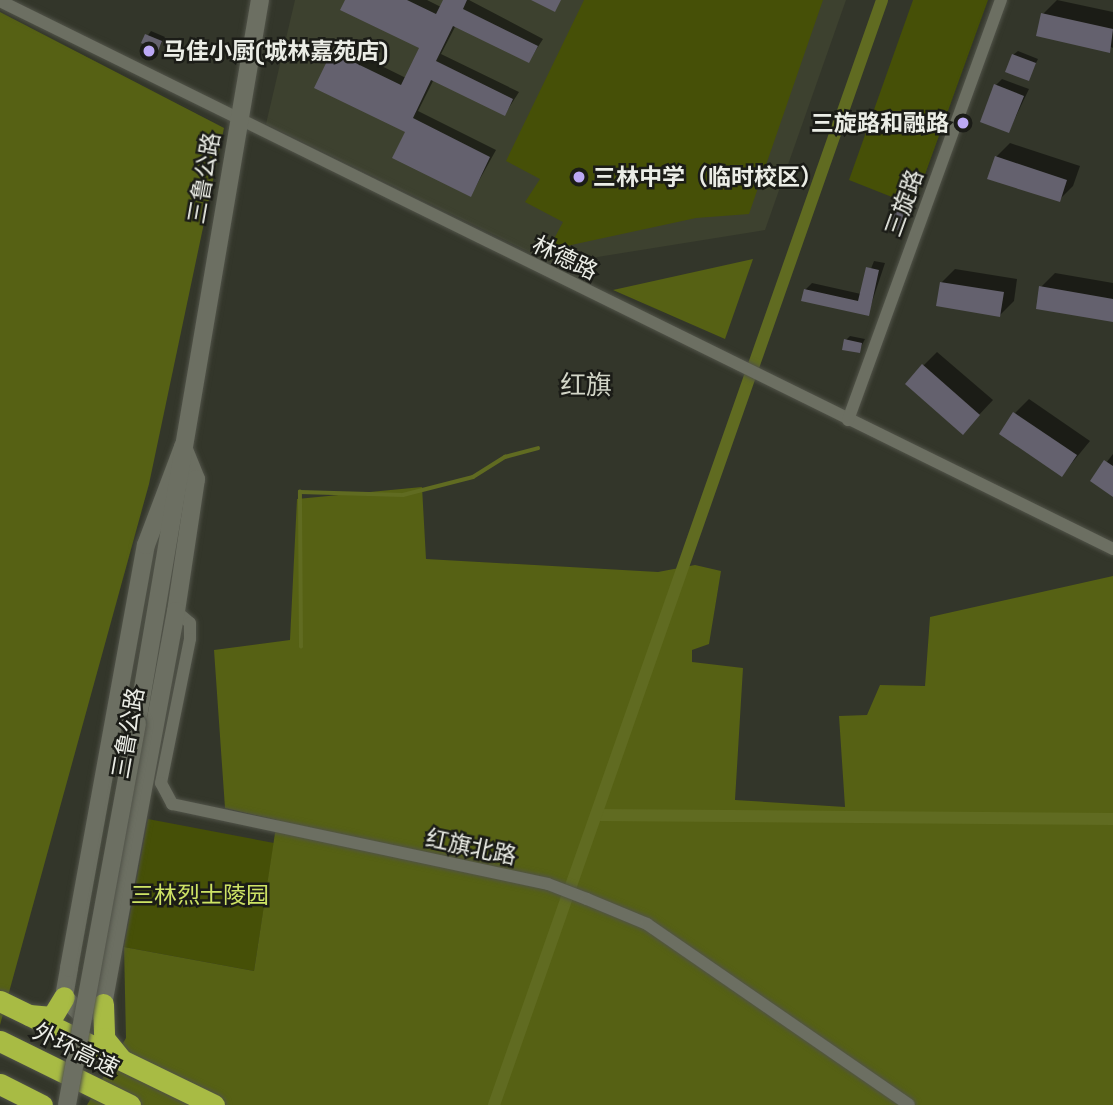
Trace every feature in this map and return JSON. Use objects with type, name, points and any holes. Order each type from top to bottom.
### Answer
[{"type":"highway","points":[[24,1013],[52,1017],[64,997]]},
{"type":"highway","points":[[0,1001],[214,1105]]},
{"type":"highway","points":[[103,1004],[104,1038],[125,1063]]},
{"type":"highway","name":"外环高速","points":[[0,1041],[130,1105]]},
{"type":"highway","points":[[0,1084],[42,1105]]},
{"type":"main road","name":"三鲁公路","points":[[67,1105],[137,723],[260,0]]},
{"type":"main road","name":"三鲁公路","points":[[103,1004],[176,611],[196,479],[183,447]]},
{"type":"main road","name":"三鲁公路","points":[[64,997],[146,545],[183,447]]},
{"type":"main road","points":[[64,997],[82,1015],[103,1004]]},
{"type":"street","name":"三旋路","points":[[848,420],[1000,0]]},
{"type":"street","name":"林德路","points":[[0,1],[728,362],[1113,549]]},
{"type":"street","name":"红旗北路","points":[[176,611],[190,623],[190,639],[162,783],[172,804],[548,884],[587,899],[647,924],[909,1105]]},
{"type":"shaded area","name":"三林中学（临时校区）","points":[[295,0],[846,0],[765,230],[554,264],[266,124]]},
{"type":"green space","points":[[584,0],[823,0],[749,214],[696,218],[548,250],[563,222],[525,202],[540,179],[506,161]]},
{"type":"green space","points":[[913,0],[988,0],[919,191],[907,203],[849,180]]},
{"type":"green space","points":[[0,12],[224,128],[149,484],[0,1025]]},
{"type":"green space","points":[[753,259],[725,339],[613,290]]},
{"type":"green space","points":[[422,487],[426,559],[658,572],[695,565],[721,571],[709,644],[692,650],[692,662],[743,668],[735,800],[845,807],[839,716],[867,715],[880,685],[925,686],[930,617],[1113,576],[1113,1105],[87,1105],[126,1038],[124,947],[254,971],[277,820],[225,808],[214,650],[290,640],[297,499]]},
{"type":"green space","name":"三林烈士陵园","points":[[148,819],[274,843],[254,971],[124,947]]},
{"type":"building","points":[[345,0],[407,0],[436,14],[443,0],[467,0],[463,9],[538,46],[529,63],[453,26],[436,61],[513,99],[505,116],[431,80],[413,118],[490,157],[471,197],[392,158],[405,132],[314,88],[329,57],[336,60],[339,55],[401,85],[419,48],[340,10]]},
{"type":"building","points":[[531,0],[561,0],[555,12]]},
{"type":"building","points":[[1041,13],[1113,29],[1110,53],[1036,36]]},
{"type":"building","points":[[145,34],[162,41],[158,51],[141,43]]},
{"type":"building","points":[[1012,54],[1036,63],[1029,81],[1005,72]]},
{"type":"building","points":[[994,84],[1024,96],[1009,133],[980,122]]},
{"type":"building","points":[[995,156],[1067,180],[1060,202],[987,179]]},
{"type":"building","points":[[894,204],[906,209],[898,230],[886,225]]},
{"type":"building","points":[[866,267],[879,270],[869,316],[801,301],[804,289],[858,301]]},
{"type":"building","points":[[940,282],[1004,292],[1000,317],[936,306]]},
{"type":"building","points":[[1039,286],[1113,299],[1113,322],[1036,309]]},
{"type":"building","points":[[844,339],[862,343],[860,353],[842,350]]},
{"type":"building","points":[[922,364],[980,415],[963,435],[905,384]]},
{"type":"building","points":[[1013,412],[1077,455],[1062,477],[999,434]]},
{"type":"building","points":[[1104,460],[1113,466],[1113,497],[1090,481]]},
{"type":"waterway","points":[[494,1105],[882,0]]},
{"type":"waterway","points":[[301,647],[300,492],[403,495],[473,477],[505,457],[538,448]]},
{"type":"waterway","points":[[596,815],[1113,819]]},
{"type":"place","name":"马佳小厨(城林嘉苑店)","points":[[149,51]]},
{"type":"place","name":"三旋路和融路","points":[[963,123]]},
{"type":"place","name":"三林中学（临时校区）","points":[[579,177]]},
{"type":"district","name":"红旗","points":[[586,386]]}]
